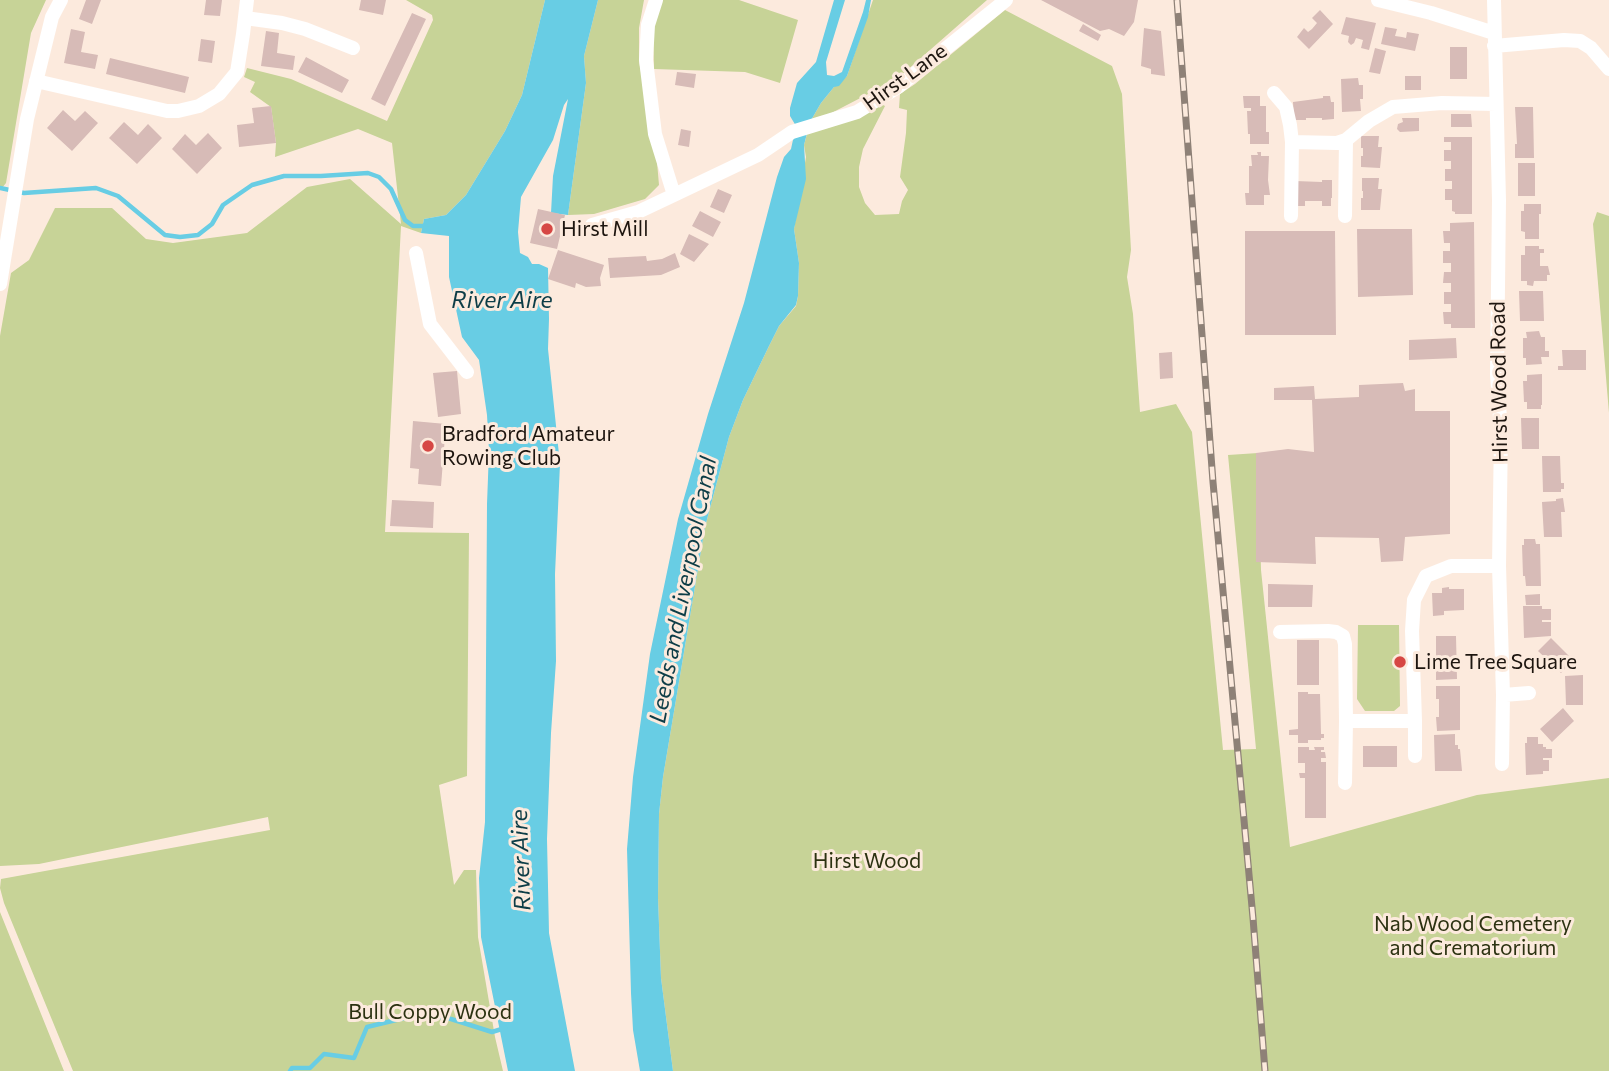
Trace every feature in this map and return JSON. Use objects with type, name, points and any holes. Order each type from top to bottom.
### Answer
[{"type":"street","points":[[0,284],[27,118],[52,18],[61,0]]},
{"type":"street","points":[[36,80],[167,111],[199,106],[219,94],[237,72],[247,0]]},
{"type":"street","points":[[656,0],[648,25],[646,60],[656,134],[674,195]]},
{"type":"street","name":"Hirst Lane","points":[[592,225],[638,212],[758,155],[792,132],[856,112],[898,87],[1006,0]]},
{"type":"street","points":[[1378,0],[1431,13],[1494,39],[1580,41],[1591,48],[1609,69]]},
{"type":"street","name":"Hirst Wood Road","points":[[1493,0],[1499,200],[1497,374],[1501,433],[1499,566],[1502,764]]},
{"type":"street","points":[[245,18],[304,29],[353,48]]},
{"type":"street","points":[[1274,93],[1286,107],[1292,142],[1291,216]]},
{"type":"street","points":[[1292,142],[1337,143],[1346,140],[1369,121],[1394,107],[1442,103],[1496,104]]},
{"type":"street","points":[[1345,216],[1346,140]]},
{"type":"street","points":[[416,253],[430,324],[467,372]]},
{"type":"street","points":[[1415,757],[1412,631],[1414,600],[1426,576],[1451,566],[1499,566]]},
{"type":"street","points":[[1280,632],[1328,631],[1343,636],[1345,783]]},
{"type":"street","points":[[1503,695],[1529,693]]},
{"type":"street","points":[[1346,721],[1415,721]]},
{"type":"green space","points":[[0,0],[46,0],[31,33],[6,183],[2,188],[0,188]]},
{"type":"green space","name":"Bull Coppy Wood","points":[[406,0],[545,0],[522,95],[505,131],[466,195],[446,215],[424,219],[421,233],[401,226],[385,532],[469,533],[467,776],[439,785],[454,885],[464,870],[476,870],[478,937],[503,1071],[73,1071],[4,903],[0,888],[1,879],[270,830],[268,817],[39,864],[0,866],[0,336],[11,273],[29,260],[55,208],[112,208],[146,239],[173,243],[247,233],[307,187],[350,179],[401,224],[392,143],[358,129],[275,157],[276,143],[271,107],[250,92],[255,82],[244,77],[247,68],[291,79],[387,121],[433,20],[432,15]]},
{"type":"green space","points":[[598,0],[644,0],[639,28],[639,61],[659,185],[645,199],[594,214],[568,215],[586,83],[584,56]]},
{"type":"green space","points":[[659,0],[739,0],[798,20],[780,83],[745,72],[654,69],[653,26]]},
{"type":"green space","points":[[873,0],[987,0],[897,79],[810,122],[821,103],[847,76]]},
{"type":"green space","name":"Hirst Wood","points":[[1005,10],[1112,66],[1122,94],[1131,250],[1127,277],[1133,314],[1140,412],[1176,404],[1192,432],[1223,750],[1256,749],[1228,455],[1258,453],[1261,570],[1290,847],[1477,795],[1609,778],[1609,1071],[673,1071],[661,978],[658,898],[659,814],[663,777],[705,527],[729,437],[743,400],[779,326],[796,306],[799,263],[794,229],[806,157],[804,145],[807,134],[881,104],[885,106],[863,149],[859,187],[865,203],[875,215],[899,214],[908,190],[900,177],[907,110],[899,108],[900,94]]},
{"type":"green space","points":[[1597,212],[1609,216],[1609,413],[1593,224]]},
{"type":"green space","points":[[1358,625],[1399,625],[1400,706],[1394,711],[1365,711],[1357,699]]},
{"type":"green space","points":[[0,912],[64,1071],[0,1071]]},
{"type":"water","name":"River Aire","points":[[545,0],[598,0],[584,56],[586,83],[568,215],[551,213],[553,176],[568,99],[553,140],[521,197],[518,232],[520,253],[528,257],[532,264],[548,268],[548,349],[560,464],[555,574],[556,661],[547,839],[549,933],[575,1071],[508,1071],[481,937],[479,878],[485,822],[489,451],[487,415],[479,360],[462,337],[449,277],[449,236],[421,233],[424,219],[446,215],[466,195],[505,131],[522,95]]},
{"type":"water","name":"Leeds and Liverpool Canal","points":[[834,0],[845,0],[826,62],[827,75],[834,76],[842,72],[866,0],[871,0],[868,17],[847,76],[821,103],[810,122],[804,145],[806,179],[794,229],[799,263],[796,305],[779,326],[743,400],[729,437],[705,527],[659,814],[661,978],[673,1071],[640,1071],[633,1030],[627,849],[633,777],[650,654],[678,519],[744,303],[777,177],[784,157],[791,149],[796,126],[790,116],[790,108],[797,83],[816,62]]},
{"type":"building","points":[[86,0],[101,0],[92,24],[79,19]]},
{"type":"building","points":[[206,0],[222,0],[220,16],[204,15]]},
{"type":"building","points":[[361,0],[386,0],[383,15],[359,10]]},
{"type":"building","points":[[1041,0],[1138,0],[1134,22],[1124,36],[1109,29],[1100,31]]},
{"type":"building","points":[[1320,10],[1333,24],[1309,49],[1297,37],[1304,28],[1308,32],[1312,29],[1317,23],[1312,18]]},
{"type":"building","points":[[412,13],[426,19],[385,106],[371,99]]},
{"type":"building","points":[[1346,17],[1376,23],[1369,50],[1361,48],[1363,40],[1356,38],[1351,45],[1348,42],[1349,36],[1341,34]]},
{"type":"building","points":[[1083,24],[1101,35],[1098,41],[1079,31]]},
{"type":"building","points":[[1385,27],[1397,29],[1395,36],[1406,38],[1407,32],[1419,34],[1415,51],[1381,44]]},
{"type":"building","points":[[1144,28],[1161,31],[1165,76],[1151,74],[1151,69],[1141,66]]},
{"type":"building","points":[[71,29],[85,32],[81,52],[98,55],[95,69],[64,63]]},
{"type":"building","points":[[266,31],[279,33],[277,53],[295,56],[293,70],[261,66]]},
{"type":"building","points":[[201,39],[215,41],[212,63],[198,61]]},
{"type":"building","points":[[1450,47],[1467,47],[1467,79],[1450,79]]},
{"type":"building","points":[[1375,48],[1386,51],[1380,74],[1369,72]]},
{"type":"building","points":[[306,57],[349,80],[342,93],[298,72]]},
{"type":"building","points":[[110,58],[189,77],[185,93],[106,74]]},
{"type":"building","points":[[677,72],[696,74],[694,88],[675,85]]},
{"type":"building","points":[[1405,76],[1421,76],[1421,90],[1405,90]]},
{"type":"building","points":[[1358,78],[1359,85],[1363,85],[1361,111],[1342,112],[1341,79]]},
{"type":"building","points":[[1243,96],[1260,96],[1260,106],[1266,106],[1269,144],[1250,144],[1247,111],[1251,111],[1251,108],[1244,108]]},
{"type":"building","points":[[1330,96],[1331,102],[1334,102],[1334,119],[1294,120],[1293,102]]},
{"type":"building","points":[[271,106],[276,143],[239,147],[237,125],[254,123],[252,108]]},
{"type":"building","points":[[1515,107],[1533,107],[1534,158],[1515,158]]},
{"type":"building","points":[[63,110],[75,121],[85,111],[98,123],[72,151],[47,128]]},
{"type":"building","points":[[1451,114],[1471,114],[1472,127],[1451,127]]},
{"type":"building","points":[[1402,118],[1419,118],[1419,131],[1400,132],[1397,129],[1398,124],[1403,122]]},
{"type":"building","points":[[124,122],[138,135],[148,124],[162,138],[137,164],[109,138]]},
{"type":"building","points":[[681,129],[691,131],[689,147],[678,145]]},
{"type":"building","points":[[208,133],[222,148],[197,174],[172,149],[185,134],[196,145]]},
{"type":"building","points":[[1361,136],[1379,136],[1378,147],[1382,147],[1380,168],[1361,167]]},
{"type":"building","points":[[1444,137],[1472,137],[1472,214],[1455,214],[1452,211],[1452,200],[1445,200],[1445,189],[1452,189],[1452,181],[1445,181],[1445,169],[1451,169],[1451,161],[1444,161],[1444,150],[1451,150],[1451,142],[1444,142]]},
{"type":"building","points":[[1257,152],[1261,152],[1261,156],[1269,156],[1270,195],[1264,195],[1264,205],[1246,205],[1245,193],[1249,193],[1251,155],[1258,155]]},
{"type":"building","points":[[1518,163],[1535,163],[1535,196],[1518,196]]},
{"type":"building","points":[[1362,178],[1379,178],[1378,189],[1382,189],[1380,210],[1361,210]]},
{"type":"building","points":[[1332,180],[1331,206],[1322,206],[1322,201],[1305,201],[1305,206],[1297,206],[1295,181]]},
{"type":"building","points":[[718,189],[732,195],[724,213],[710,207]]},
{"type":"building","points":[[1524,204],[1541,204],[1539,239],[1525,239],[1525,232],[1521,231],[1521,211],[1524,211]]},
{"type":"building","name":"Hirst Mill","points":[[538,209],[565,215],[557,249],[530,243]]},
{"type":"building","points":[[700,211],[721,222],[713,237],[692,226]]},
{"type":"building","points":[[1474,222],[1475,328],[1451,328],[1451,324],[1444,324],[1443,312],[1451,312],[1451,304],[1444,304],[1444,292],[1451,292],[1451,283],[1443,283],[1444,272],[1451,272],[1451,263],[1443,263],[1443,251],[1450,251],[1450,243],[1444,243],[1443,231],[1450,231],[1450,223]]},
{"type":"building","points":[[1357,229],[1412,229],[1413,295],[1358,297]]},
{"type":"building","points":[[1245,231],[1335,231],[1336,335],[1245,335]]},
{"type":"building","points":[[689,234],[709,244],[694,262],[680,254]]},
{"type":"building","points":[[1525,246],[1539,246],[1539,249],[1544,249],[1544,253],[1540,253],[1540,266],[1548,266],[1550,275],[1547,275],[1547,281],[1534,281],[1533,286],[1527,285],[1527,281],[1521,281],[1521,255],[1525,255]]},
{"type":"building","points":[[558,250],[604,265],[600,278],[601,286],[586,287],[576,283],[575,288],[548,279]]},
{"type":"building","points":[[675,253],[680,267],[661,275],[610,278],[608,258],[646,256],[647,261],[662,259]]},
{"type":"building","points":[[1519,291],[1543,291],[1544,321],[1520,321]]},
{"type":"building","points":[[1539,331],[1541,337],[1545,337],[1545,351],[1549,351],[1549,357],[1541,357],[1542,364],[1526,365],[1526,358],[1523,358],[1523,338],[1527,338],[1526,332]]},
{"type":"building","points":[[1456,338],[1457,358],[1409,360],[1409,340]]},
{"type":"building","points":[[1562,350],[1586,350],[1586,370],[1558,370],[1558,366],[1563,366]]},
{"type":"building","points":[[1172,352],[1173,378],[1160,379],[1159,353]]},
{"type":"building","points":[[457,371],[461,414],[438,417],[433,373]]},
{"type":"building","points":[[1542,374],[1541,409],[1527,409],[1523,381],[1527,381],[1527,375]]},
{"type":"building","points":[[1403,383],[1405,391],[1415,389],[1415,411],[1450,411],[1450,534],[1405,537],[1403,561],[1381,562],[1379,538],[1315,537],[1316,564],[1256,562],[1256,453],[1288,449],[1314,452],[1312,400],[1274,400],[1274,388],[1314,386],[1315,399],[1359,397],[1359,385]]},
{"type":"building","points":[[1521,418],[1539,418],[1539,449],[1522,449]]},
{"type":"building","name":"Bradford Amateur Rowing Club","points":[[413,421],[446,424],[441,486],[418,484],[419,469],[410,468]]},
{"type":"building","points":[[1542,456],[1560,456],[1561,483],[1564,483],[1561,492],[1543,492]]},
{"type":"building","points":[[1563,498],[1565,512],[1561,512],[1562,537],[1544,537],[1542,502]]},
{"type":"building","points":[[392,500],[434,502],[433,528],[390,526]]},
{"type":"building","points":[[1524,539],[1535,539],[1536,544],[1540,544],[1541,586],[1526,586],[1523,576]]},
{"type":"building","points":[[1268,584],[1313,585],[1312,607],[1268,607]]},
{"type":"building","points":[[1442,588],[1464,589],[1464,610],[1444,611],[1444,615],[1433,616],[1432,593],[1442,593]]},
{"type":"building","points":[[1540,594],[1540,605],[1526,605],[1525,595]]},
{"type":"building","points":[[1523,606],[1551,609],[1551,620],[1542,622],[1551,622],[1551,636],[1524,638]]},
{"type":"building","points":[[1436,636],[1456,636],[1457,679],[1436,680]]},
{"type":"building","points":[[1551,638],[1573,660],[1561,673],[1538,651]]},
{"type":"building","points":[[1297,640],[1319,640],[1319,685],[1297,685]]},
{"type":"building","points":[[1583,675],[1583,705],[1566,705],[1565,676]]},
{"type":"building","points":[[1436,686],[1460,686],[1460,730],[1437,731],[1439,699],[1436,699]]},
{"type":"building","points":[[1298,692],[1320,694],[1321,734],[1324,734],[1321,740],[1298,743],[1298,735],[1289,735],[1289,730],[1298,729]]},
{"type":"building","points":[[1563,708],[1574,721],[1552,742],[1540,729]]},
{"type":"building","points":[[1455,734],[1455,745],[1460,749],[1462,771],[1435,771],[1434,735]]},
{"type":"building","points":[[1527,737],[1538,737],[1538,744],[1552,749],[1552,758],[1543,758],[1549,760],[1549,771],[1526,775]]},
{"type":"building","points":[[1363,746],[1397,746],[1397,767],[1363,767]]},
{"type":"building","points":[[1298,747],[1315,750],[1314,747],[1324,747],[1321,752],[1325,752],[1326,758],[1321,758],[1321,762],[1326,762],[1326,818],[1305,818],[1305,778],[1300,778],[1299,773],[1305,773],[1305,763],[1298,763]]},
{"type":"waterway","points":[[0,188],[24,193],[96,188],[118,196],[165,235],[180,237],[198,235],[212,224],[223,205],[252,185],[284,176],[368,173],[379,177],[391,189],[405,220],[413,226],[426,226]]},
{"type":"waterway","points":[[290,1071],[292,1068],[310,1068],[324,1054],[354,1058],[367,1027],[421,1014],[451,1019],[492,1032],[505,1028]]},
{"type":"railway","points":[[1177,0],[1213,482],[1265,1071]]},
{"type":"place","name":"Hirst Mill","points":[[547,229]]},
{"type":"place","name":"Bradford Amateur Rowing Club","points":[[428,446]]},
{"type":"place","name":"Lime Tree Square","points":[[1400,662]]},
{"type":"park label","name":"Nab Wood Cemetery and Crematorium","points":[[1473,936]]}]
